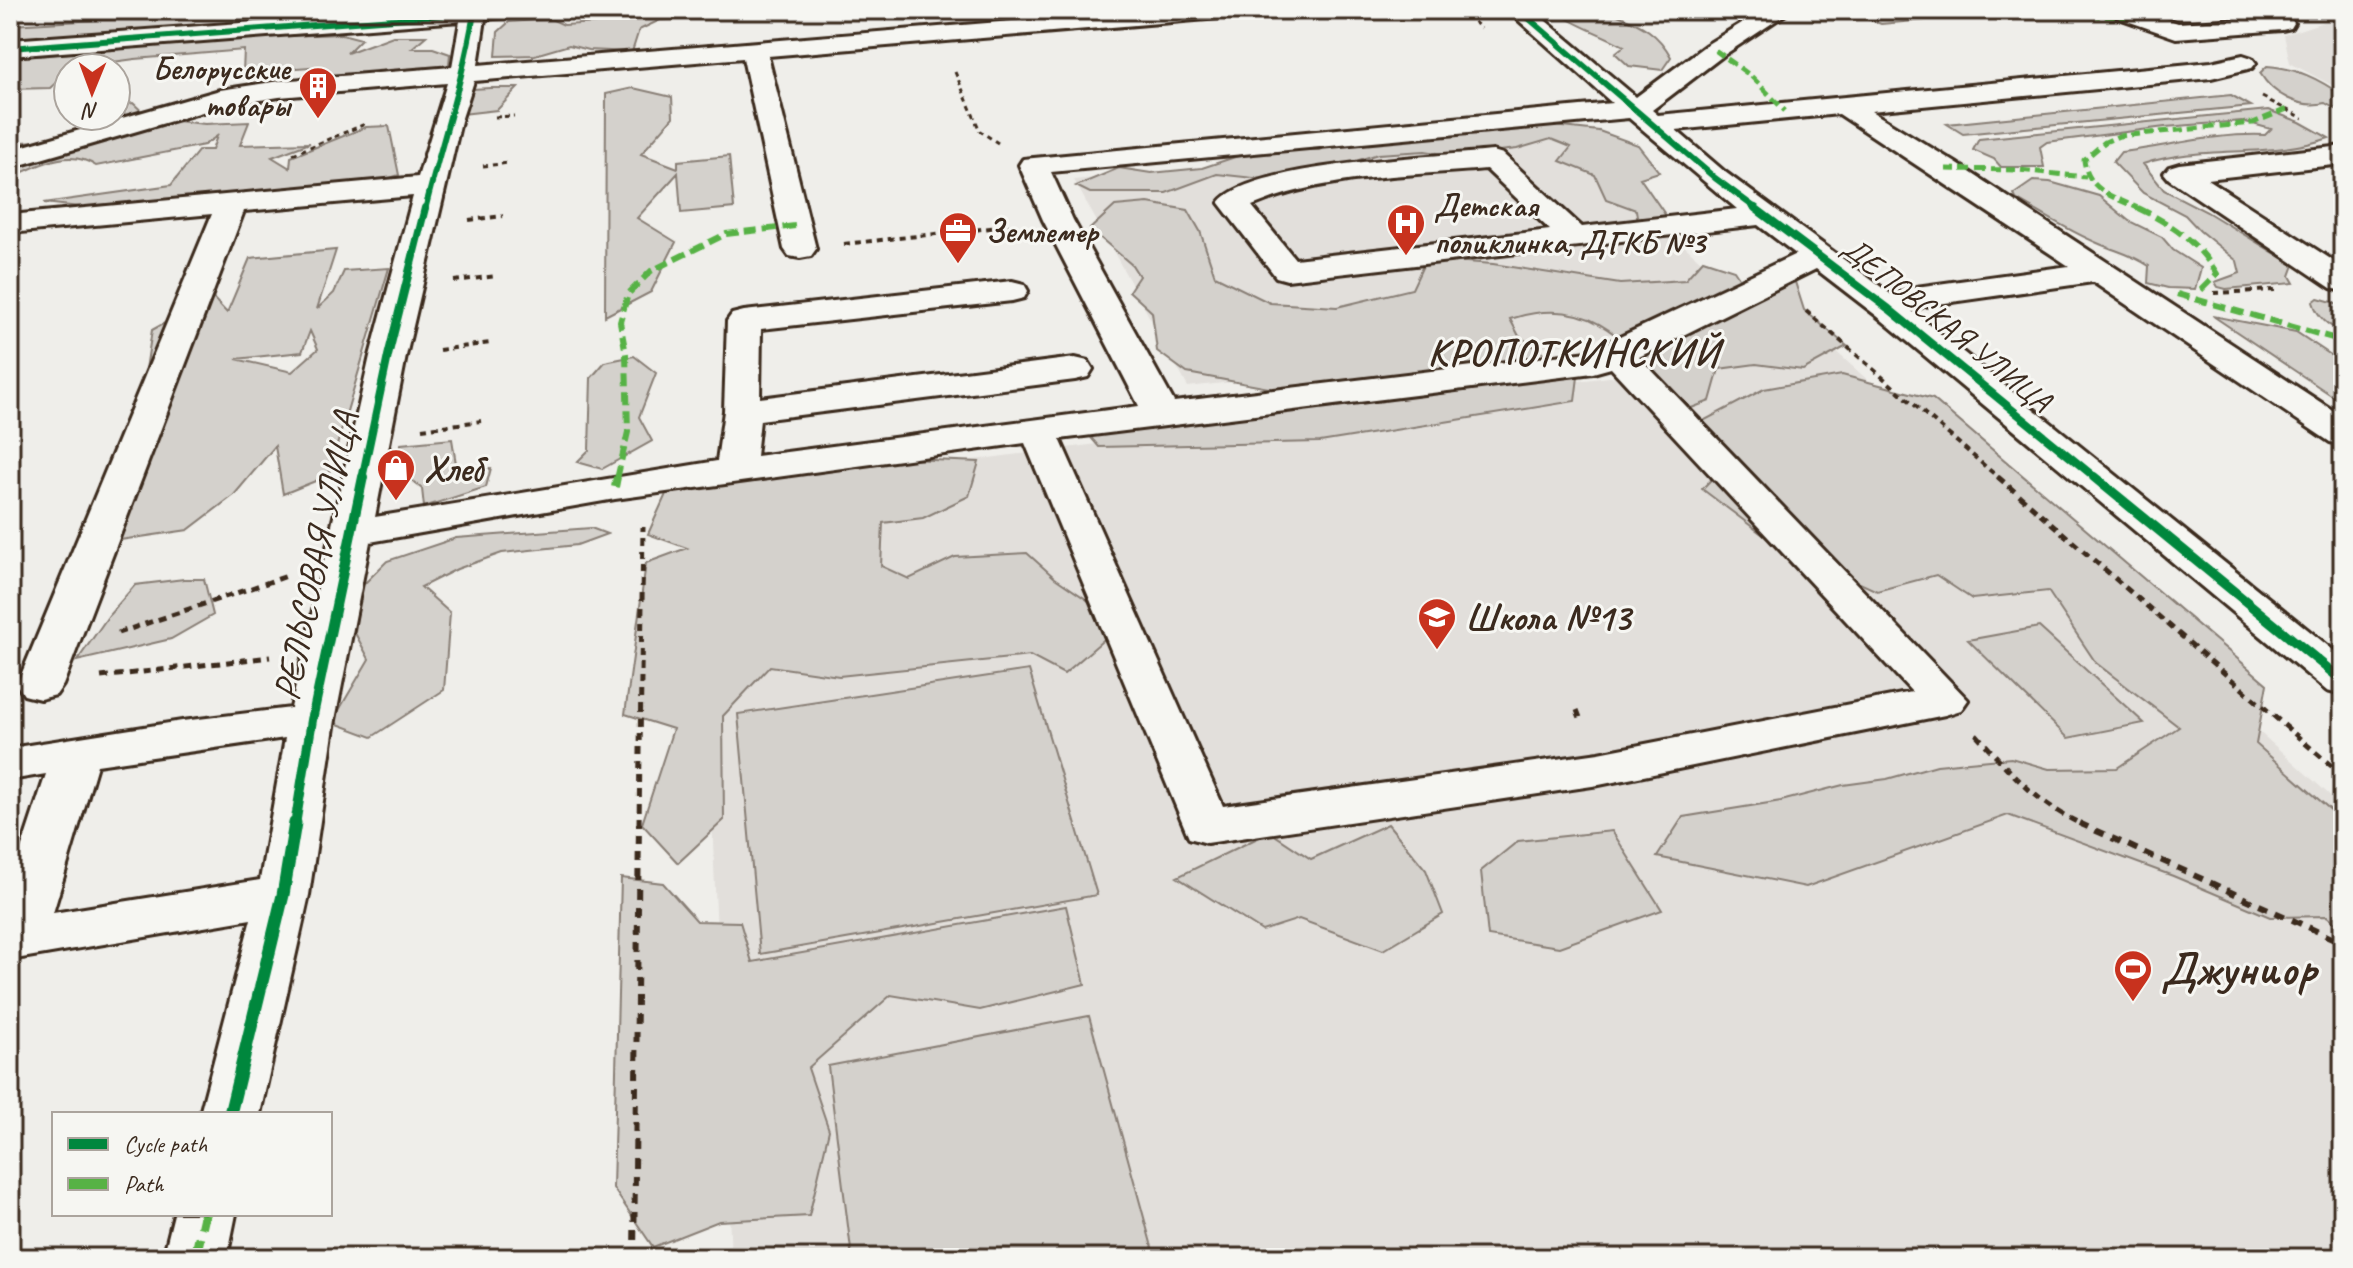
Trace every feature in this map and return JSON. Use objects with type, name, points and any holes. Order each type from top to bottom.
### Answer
[{"type":"street","points":[[10,159],[220,98],[279,89],[1231,10]]},
{"type":"street","name":"ДЕПОВСКАЯ УЛИЦА","points":[[1519,10],[1715,178],[1889,309],[2343,681]]},
{"type":"street","points":[[1645,117],[1715,50],[1780,10]]},
{"type":"street","points":[[2118,10],[2176,31],[2282,23],[2272,10]]},
{"type":"street","points":[[10,48],[493,11]]},
{"type":"street","name":"РЕЛЬСОВАЯ УЛИЦА","points":[[230,1112],[283,895],[312,720],[388,356],[431,185],[464,72],[493,11]]},
{"type":"street","points":[[754,49],[800,249]]},
{"type":"street","points":[[1162,414],[1058,220],[1033,165],[1841,104],[2211,70],[2243,63]]},
{"type":"street","points":[[220,98],[231,70]]},
{"type":"street","points":[[1841,104],[2343,434]]},
{"type":"street","points":[[1575,237],[1493,160],[1330,176],[1258,190],[1234,203],[1287,270],[1575,237],[1764,215]]},
{"type":"street","points":[[2335,162],[2179,173],[2343,281]]},
{"type":"street","points":[[10,224],[431,185]]},
{"type":"street","points":[[46,670],[232,203]]},
{"type":"street","points":[[348,545],[644,484],[735,470],[1593,362],[1617,354],[1819,255]]},
{"type":"street","points":[[1889,309],[1916,297],[2099,271]]},
{"type":"street","points":[[735,470],[742,411],[744,321],[1012,291]]},
{"type":"street","points":[[1038,430],[1207,826],[1599,769],[1945,700],[1617,354]]},
{"type":"street","points":[[742,411],[1075,369]]},
{"type":"street","points":[[10,764],[182,736],[312,720]]},
{"type":"street","points":[[76,754],[14,939],[283,895]]},
{"type":"street","points":[[195,1258],[205,1216]]},
{"type":"path","points":[[940,34],[980,131],[1033,165]]},
{"type":"path","points":[[2211,70],[2315,124]]},
{"type":"path","points":[[292,154],[377,119]]},
{"type":"path","points":[[800,249],[1058,220]]},
{"type":"path","points":[[1796,303],[2343,776]]},
{"type":"path","points":[[634,1258],[644,484]]},
{"type":"path","points":[[46,670],[348,545]]},
{"type":"path","points":[[46,670],[326,651]]},
{"type":"path","points":[[2008,770],[2053,811],[2343,943]]},
{"type":"shaded area","points":[[276,10],[329,10],[326,20],[10,43],[10,25]]},
{"type":"shaded area","points":[[658,10],[779,10],[660,20],[639,30],[632,52],[588,50],[569,45],[535,55],[496,56],[498,32],[509,22],[551,19],[564,25],[628,21],[635,13]]},
{"type":"shaded area","points":[[1553,10],[1617,10],[1618,15],[1655,36],[1671,57],[1662,70],[1629,66],[1615,53],[1624,46]]},
{"type":"shaded area","points":[[1845,10],[2039,10],[1881,24]]},
{"type":"shaded area","points":[[2343,20],[2343,91],[2290,63],[2284,35],[2323,22]]},
{"type":"shaded area","points":[[342,34],[361,39],[347,53],[393,36],[426,36],[412,48],[433,48],[450,54],[448,74],[326,79],[310,67],[243,72],[244,50],[132,59],[132,52],[81,52],[258,37]]},
{"type":"shaded area","points":[[52,54],[52,86],[10,89],[10,58]]},
{"type":"shaded area","points":[[2267,66],[2298,72],[2325,84],[2343,96],[2343,113],[2325,103],[2306,104],[2280,94],[2260,73]]},
{"type":"shaded area","points":[[518,88],[497,110],[453,115],[472,89]]},
{"type":"shaded area","points":[[633,88],[672,97],[673,117],[641,154],[678,168],[678,161],[729,156],[734,208],[681,213],[678,173],[637,218],[676,242],[651,292],[605,316],[606,94]]},
{"type":"shaded area","points":[[2231,95],[2251,106],[1963,134],[1947,124]]},
{"type":"shaded area","points":[[132,103],[149,118],[205,124],[249,122],[240,145],[310,143],[272,157],[290,168],[291,157],[366,127],[389,126],[399,175],[366,186],[106,210],[44,203],[171,185],[199,150],[212,150],[217,136],[204,145],[96,166],[75,158],[53,160],[10,178],[10,143],[63,139],[82,132],[132,132]]},
{"type":"shaded area","points":[[2268,110],[2300,122],[2329,138],[2283,148],[2189,154],[2143,164],[2164,190],[2207,212],[2294,265],[2290,276],[2294,283],[2226,289],[2218,287],[2215,282],[2240,273],[2237,261],[2185,215],[2143,193],[2113,162],[2121,152],[2210,138],[2265,135],[2271,129],[2242,121],[2047,142],[2040,147],[2044,167],[2001,167],[1994,159],[1973,150],[1979,139]]},
{"type":"shaded area","points":[[1545,125],[1599,131],[1638,145],[1659,172],[1640,178],[1671,223],[1638,223],[1636,210],[1606,199],[1595,175],[1560,161],[1571,147],[1551,139],[1517,149],[1456,156],[1425,151],[1378,154],[1289,182],[1217,174],[1166,193],[1090,193],[1076,186],[1119,168],[1151,173],[1202,168],[1256,150],[1319,150],[1335,143],[1413,134],[1446,136]]},
{"type":"shaded area","name":"Детская поликлинка, ДГКБ №3","points":[[1558,133],[1730,287],[1591,341],[1188,387],[1074,180]]},
{"type":"shaded area","points":[[2033,181],[2050,182],[2099,196],[2129,221],[2162,237],[2173,250],[2201,268],[2195,289],[2168,288],[2148,283],[2149,266],[2143,262],[2080,235],[2016,199],[2014,194]]},
{"type":"shaded area","points":[[1148,203],[1188,210],[1200,231],[1215,276],[1270,303],[1337,307],[1412,289],[1426,259],[1493,264],[1620,284],[1685,280],[1703,260],[1734,270],[1747,290],[1795,282],[1804,310],[1847,346],[1803,370],[1756,364],[1719,369],[1710,401],[1686,410],[1649,367],[1612,332],[1591,320],[1568,313],[1541,312],[1510,319],[1519,336],[1578,377],[1575,401],[1320,442],[1099,447],[1087,433],[1285,391],[1187,373],[1157,351],[1152,312],[1129,291],[1139,276],[1132,265],[1090,229],[1115,206]]},
{"type":"shaded area","points":[[336,250],[317,309],[334,293],[344,271],[389,268],[328,476],[283,494],[275,446],[234,495],[188,530],[120,540],[152,330],[212,297],[227,313],[250,258]],"holes":[[[310,331],[318,349],[292,372],[236,359],[302,352]]]},
{"type":"shaded area","points":[[2318,298],[2343,305],[2343,332],[2321,317],[2313,302]]},
{"type":"shaded area","points":[[2213,316],[2296,332],[2343,363],[2343,403]]},
{"type":"shaded area","name":"Школа №13","points":[[1832,348],[2343,807],[2343,1258],[731,1258],[698,496]]},
{"type":"shaded area","points":[[634,356],[656,373],[639,417],[652,441],[602,469],[577,462],[589,450],[591,378],[605,362]]},
{"type":"shaded area","points":[[1842,375],[1933,399],[2267,684],[2256,744],[2343,821],[2343,930],[2327,916],[2270,917],[2173,876],[2008,815],[1806,887],[1657,857],[1683,817],[1781,801],[1937,765],[2011,758],[2049,769],[2117,768],[2179,727],[2096,663],[2048,591],[1972,599],[1936,575],[1877,591],[1775,544],[1702,489],[1730,460],[1701,422],[1764,389]]},
{"type":"shaded area","points":[[452,439],[457,470],[491,468],[486,487],[424,507],[422,489],[395,466],[401,444]]},
{"type":"shaded area","points":[[885,458],[979,462],[969,496],[923,518],[883,523],[881,566],[909,579],[955,557],[1027,553],[1055,578],[1096,606],[1108,636],[1064,674],[1030,656],[839,676],[770,666],[723,716],[724,820],[678,863],[642,824],[673,729],[625,714],[646,563],[687,548],[648,534],[666,494],[701,481]]},
{"type":"shaded area","points":[[591,528],[607,534],[577,545],[502,553],[457,569],[421,587],[450,613],[444,690],[372,737],[332,722],[369,659],[355,633],[360,588],[387,561],[456,538]]},
{"type":"shaded area","points":[[204,579],[213,615],[171,639],[77,661],[109,615],[135,585]]},
{"type":"shaded area","points":[[2039,627],[2144,723],[2068,738],[1968,640]]},
{"type":"shaded area","points":[[1029,670],[1097,895],[760,954],[738,714]]},
{"type":"shaded area","points":[[1388,824],[1426,870],[1443,914],[1383,950],[1299,919],[1262,931],[1177,877],[1270,832],[1311,859]]},
{"type":"shaded area","points":[[1612,831],[1662,910],[1559,947],[1488,936],[1481,871],[1518,841]]},
{"type":"shaded area","points":[[621,878],[663,883],[697,921],[740,922],[752,962],[1066,906],[1085,984],[980,1010],[891,995],[808,1068],[829,1130],[809,1216],[719,1221],[653,1247],[613,1188]]},
{"type":"shaded area","points":[[1089,1016],[1155,1258],[852,1258],[828,1066]]},
{"type":"marked path","points":[[1779,11],[1822,10]]},
{"type":"marked path","points":[[1970,10],[2137,18]]},
{"type":"marked path","points":[[1715,50],[1751,76],[1785,111]]},
{"type":"marked path","points":[[2198,293],[2217,274],[2207,258],[2195,244],[2163,221],[2094,186],[2086,177],[2084,160],[2105,142],[2119,136],[2253,123],[2287,109]]},
{"type":"marked path","points":[[1946,169],[2018,170],[2086,177]]},
{"type":"marked path","points":[[615,487],[628,432],[626,354],[620,322],[628,294],[651,271],[726,234],[795,226]]},
{"type":"marked path","points":[[2177,294],[2343,341]]},
{"type":"marked path","points":[[195,1258],[205,1216]]},
{"type":"cycle path","points":[[10,48],[512,10]]},
{"type":"cycle path","points":[[1519,10],[1715,178],[1889,309],[2343,681]]},
{"type":"cycle path","points":[[230,1112],[283,895],[312,720],[388,356],[447,121],[464,72],[474,13]]},
{"type":"place","name":"Белорусские товары","points":[[318,120]]},
{"type":"place","name":"Детская поликлинка, ДГКБ №3","points":[[1406,257]]},
{"type":"place","name":"Землемер","points":[[958,265]]},
{"type":"place","name":"Хлеб","points":[[396,502]]},
{"type":"place","name":"Школа №13","points":[[1437,651]]},
{"type":"place","name":"Джуниор","points":[[2133,1003]]},
{"type":"district","name":"КРОПОТКИНСКИЙ","points":[[1574,352]]}]
